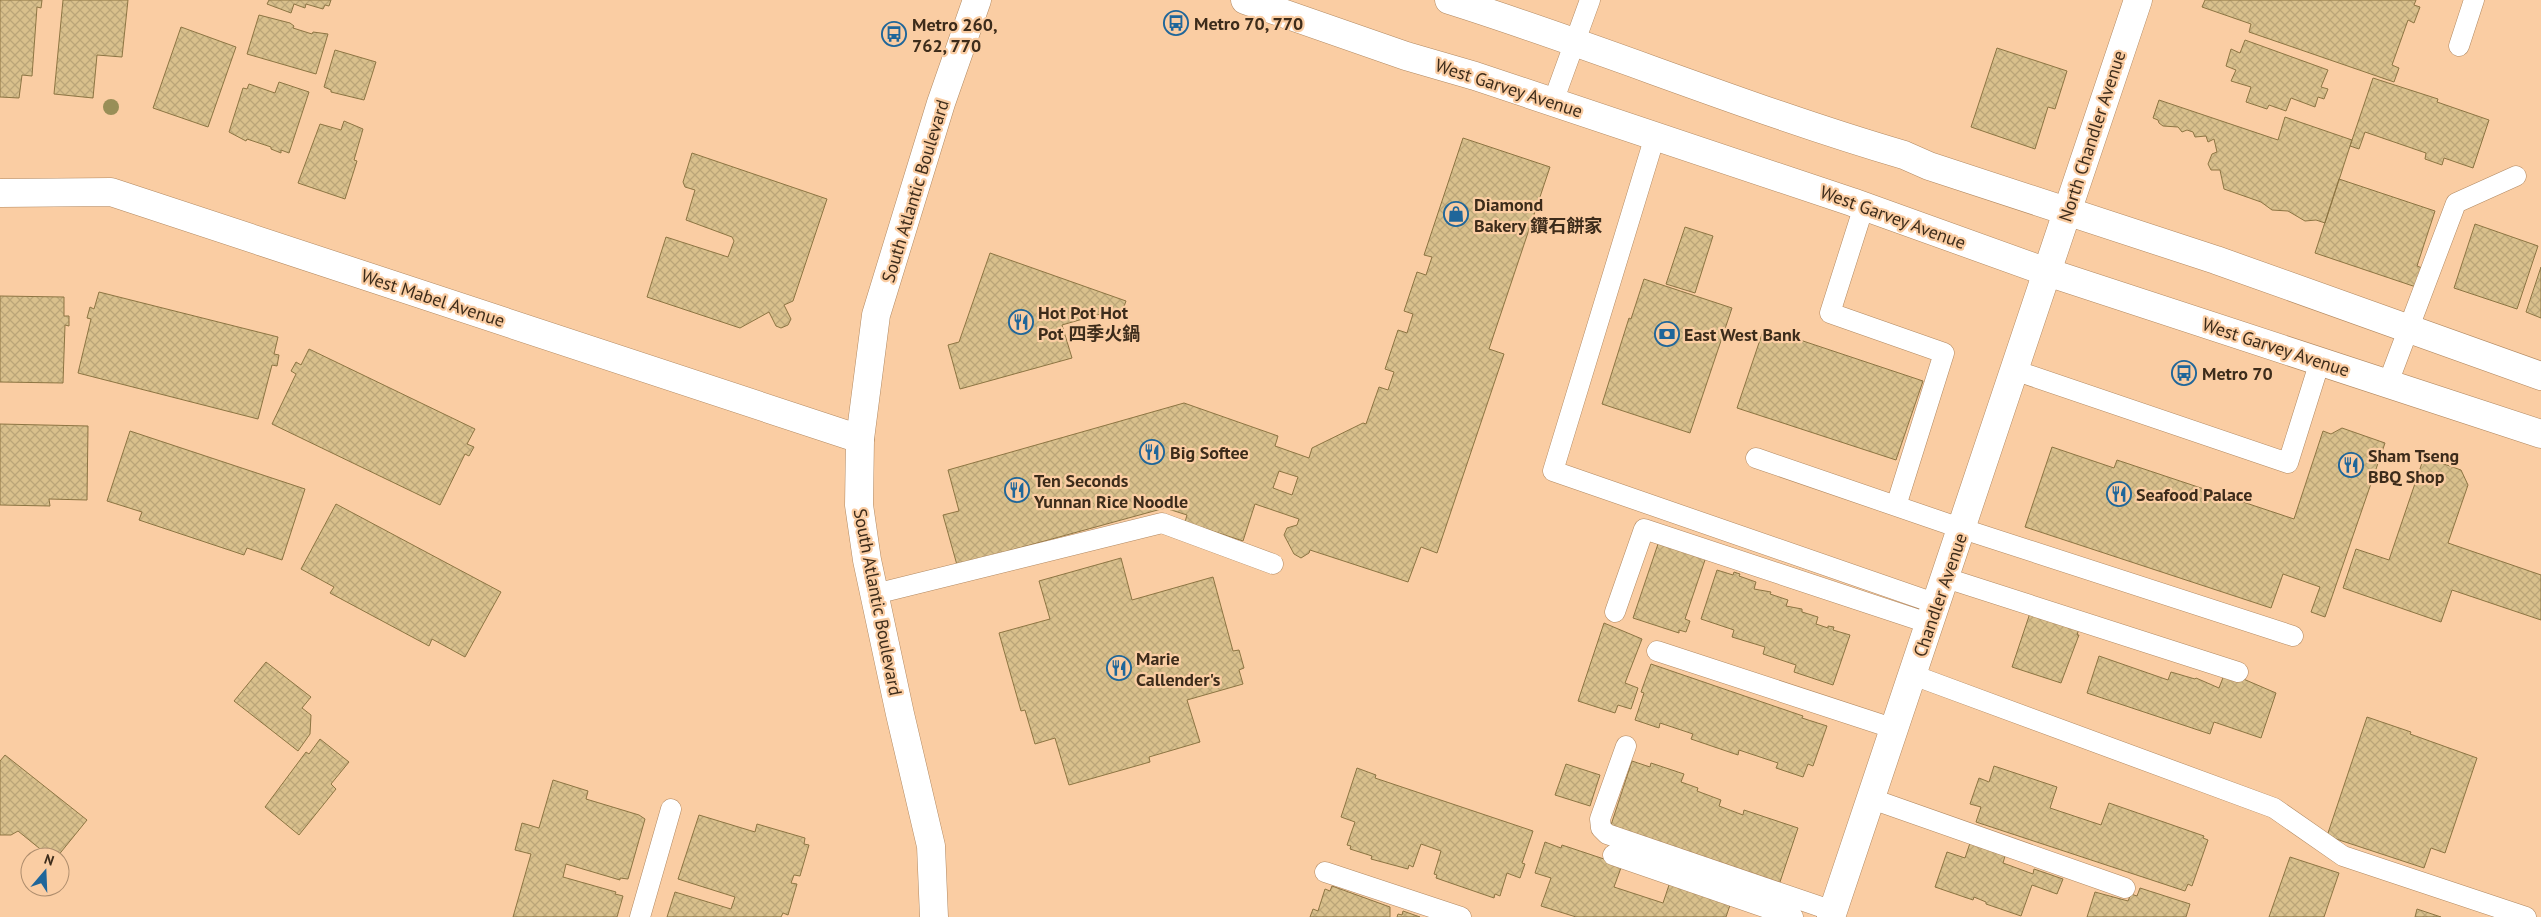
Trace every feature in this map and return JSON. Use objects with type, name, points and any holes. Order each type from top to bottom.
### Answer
[{"type":"main road","name":"South Atlantic Boulevard","points":[[934,917],[931,846],[875,594],[859,505],[860,439],[876,315],[941,103],[977,0]]},
{"type":"main road","name":"West Garvey Avenue","points":[[1244,0],[1406,56],[1475,76],[1864,206],[2047,272],[2541,434]]},
{"type":"main road","points":[[1449,0],[1576,42],[1688,83],[2216,260],[2541,376]]},
{"type":"main road","name":"North Chandler Avenue","points":[[2047,272],[2138,0]]},
{"type":"main road","name":"West Mabel Avenue","points":[[0,192],[111,192],[860,439]]},
{"type":"main road","name":"Chandler Avenue","points":[[1832,914],[1963,529],[2047,272]]},
{"type":"lane","points":[[1553,102],[1590,0]]},
{"type":"lane","points":[[2459,46],[2474,0]]},
{"type":"lane","points":[[1655,136],[1553,471],[1934,614]]},
{"type":"lane","points":[[2388,383],[2456,203],[2516,176]]},
{"type":"lane","points":[[1864,206],[1830,314],[1944,353],[1896,506]]},
{"type":"lane","points":[[2014,370],[2288,464],[2320,361]]},
{"type":"lane","points":[[1756,458],[1963,529],[2293,636]]},
{"type":"lane","points":[[875,594],[1162,523],[1273,564]]},
{"type":"lane","points":[[1615,612],[1644,529],[1934,614]]},
{"type":"lane","points":[[1946,578],[2238,672]]},
{"type":"lane","points":[[1657,651],[1895,729]]},
{"type":"lane","points":[[1913,675],[2274,808],[2344,856],[2526,917]]},
{"type":"lane","points":[[1626,746],[1600,819],[1601,828],[1607,834],[1832,914]]},
{"type":"lane","points":[[1872,799],[2125,888]]},
{"type":"lane","points":[[640,917],[671,809]]},
{"type":"lane","points":[[1613,855],[1792,917]]},
{"type":"lane","points":[[1325,872],[1460,917]]},
{"type":"building","points":[[0,0],[42,0],[41,8],[37,7],[32,76],[22,75],[19,98],[0,97]]},
{"type":"building","points":[[63,0],[128,0],[122,57],[97,55],[93,98],[54,94]]},
{"type":"building","points":[[269,0],[331,0],[329,6],[325,5],[323,9],[306,4],[305,8],[294,4],[291,13],[267,4]]},
{"type":"building","points":[[2205,0],[2416,0],[2414,5],[2420,7],[2414,23],[2408,20],[2392,65],[2399,68],[2394,82],[2249,32],[2251,24],[2202,7]]},
{"type":"building","points":[[259,15],[290,23],[294,26],[293,28],[312,34],[313,32],[328,34],[316,74],[247,54]]},
{"type":"building","points":[[181,27],[236,47],[208,127],[153,108]]},
{"type":"building","points":[[2245,40],[2328,70],[2321,87],[2328,89],[2324,99],[2318,97],[2315,107],[2291,98],[2286,111],[2269,105],[2267,109],[2246,102],[2251,87],[2231,81],[2236,70],[2226,66],[2231,49],[2240,53]]},
{"type":"building","points":[[1997,48],[2067,71],[2055,109],[2048,107],[2035,149],[1971,127]]},
{"type":"building","points":[[335,50],[376,62],[364,100],[331,92],[331,90],[324,87]]},
{"type":"building","points":[[2373,78],[2438,99],[2437,102],[2489,120],[2473,168],[2444,158],[2442,165],[2425,159],[2426,153],[2365,132],[2359,149],[2350,146]]},
{"type":"building","points":[[279,82],[309,92],[289,153],[281,150],[281,153],[271,149],[271,147],[247,139],[246,141],[229,132],[243,88],[247,89],[249,84],[275,93]]},
{"type":"building","points":[[2159,100],[2278,140],[2285,117],[2352,140],[2325,223],[2316,220],[2305,221],[2288,211],[2272,210],[2261,202],[2224,189],[2220,170],[2211,170],[2208,164],[2212,154],[2217,152],[2214,139],[2208,142],[2206,136],[2195,137],[2193,132],[2187,130],[2182,132],[2178,127],[2163,126],[2158,120],[2153,118]]},
{"type":"building","points":[[344,121],[363,129],[354,160],[357,161],[345,199],[298,183],[320,124],[341,130]]},
{"type":"building","points":[[1463,138],[1550,167],[1489,349],[1504,354],[1437,553],[1421,547],[1408,582],[1310,550],[1309,553],[1301,558],[1294,554],[1284,535],[1287,528],[1297,525],[1299,519],[1255,504],[1243,541],[1185,522],[1187,515],[1165,508],[957,565],[943,515],[959,511],[948,470],[1184,403],[1278,436],[1275,446],[1309,458],[1312,448],[1363,423],[1366,424],[1379,387],[1388,390],[1394,372],[1385,369],[1398,330],[1407,333],[1413,314],[1404,311],[1417,272],[1426,275],[1432,257],[1424,255]],"holes":[[[1279,471],[1298,477],[1292,495],[1273,488]]]},
{"type":"building","points":[[692,153],[827,199],[793,301],[784,305],[791,319],[788,325],[781,328],[776,326],[769,312],[740,328],[647,297],[666,237],[728,257],[734,241],[732,237],[686,220],[695,190],[685,187],[683,182]]},
{"type":"building","points":[[2339,179],[2435,211],[2417,266],[2422,268],[2416,287],[2315,253]]},
{"type":"building","points":[[2475,224],[2538,246],[2517,309],[2454,288]]},
{"type":"building","points":[[1685,227],[1713,236],[1695,293],[1666,284]]},
{"type":"building","points":[[990,253],[1126,301],[1122,312],[1114,310],[1062,325],[1072,358],[960,389],[948,345],[959,342]]},
{"type":"building","points":[[2541,267],[2541,318],[2526,312]]},
{"type":"building","points":[[1644,279],[1732,308],[1690,433],[1602,404],[1629,318],[1631,319]]},
{"type":"building","points":[[99,292],[278,337],[274,354],[279,355],[277,366],[272,365],[258,419],[78,373],[91,319],[87,318],[90,307],[94,309]]},
{"type":"building","points":[[0,296],[64,297],[64,316],[69,316],[69,326],[65,325],[63,383],[0,382]]},
{"type":"building","points":[[1764,328],[1923,381],[1896,460],[1737,408]]},
{"type":"building","points":[[309,349],[475,429],[467,444],[474,447],[469,456],[465,454],[440,505],[272,424],[296,374],[291,371],[296,362],[301,365]]},
{"type":"building","points":[[0,424],[88,426],[87,500],[49,499],[50,506],[0,505]]},
{"type":"building","points":[[2342,428],[2385,443],[2325,617],[2311,612],[2320,587],[2283,574],[2271,608],[2025,527],[2052,447],[2114,468],[2117,460],[2294,519],[2323,431],[2331,434]]},
{"type":"building","points":[[130,431],[305,489],[282,560],[247,548],[244,555],[139,520],[142,512],[107,501]]},
{"type":"building","points":[[2424,457],[2461,470],[2468,485],[2448,543],[2541,575],[2541,620],[2452,590],[2441,622],[2343,588],[2356,549],[2389,560]]},
{"type":"building","points":[[336,504],[501,592],[465,657],[432,639],[429,646],[330,593],[334,587],[301,569]]},
{"type":"building","points":[[1659,541],[1707,554],[1685,619],[1690,621],[1686,632],[1679,630],[1679,633],[1633,618]]},
{"type":"building","points":[[1121,558],[1132,600],[1213,577],[1233,651],[1239,650],[1244,668],[1239,670],[1243,684],[1187,700],[1200,742],[1149,757],[1150,762],[1069,785],[1055,738],[1035,744],[1025,710],[1021,711],[999,633],[1050,619],[1039,581]]},
{"type":"building","points":[[1717,570],[1733,575],[1734,572],[1740,574],[1739,576],[1756,582],[1754,589],[1771,592],[1770,594],[1788,600],[1786,606],[1802,609],[1802,612],[1818,617],[1816,624],[1828,628],[1828,626],[1834,627],[1833,630],[1850,635],[1833,685],[1794,672],[1796,665],[1763,654],[1765,647],[1732,637],[1734,630],[1701,619]]},
{"type":"building","points":[[2030,613],[2079,629],[2077,635],[2079,635],[2061,683],[2012,667]]},
{"type":"building","points":[[1604,623],[1642,639],[1625,683],[1638,688],[1631,709],[1618,705],[1615,713],[1578,701]]},
{"type":"building","points":[[2099,656],[2168,680],[2171,672],[2196,678],[2219,688],[2224,675],[2241,678],[2276,693],[2261,738],[2214,722],[2210,734],[2087,693]]},
{"type":"building","points":[[266,662],[311,697],[302,708],[311,715],[310,734],[298,751],[234,701]]},
{"type":"building","points":[[1651,664],[1827,726],[1813,766],[1808,764],[1803,777],[1776,768],[1778,763],[1739,750],[1738,755],[1691,739],[1693,734],[1660,723],[1659,728],[1635,720],[1644,693],[1641,692]]},
{"type":"building","points":[[2367,717],[2477,758],[2445,853],[2431,848],[2424,868],[2327,836]]},
{"type":"building","points":[[320,739],[349,762],[331,784],[336,789],[299,835],[265,807],[306,752],[309,754]]},
{"type":"building","points":[[5,755],[87,820],[65,847],[38,847],[18,831],[11,835],[0,835],[0,761]]},
{"type":"building","points":[[1632,761],[1650,767],[1651,763],[1684,774],[1681,782],[1698,788],[1697,791],[1721,800],[1719,806],[1743,815],[1744,810],[1798,828],[1779,885],[1609,831]]},
{"type":"building","points":[[1566,764],[1600,775],[1590,806],[1555,795]]},
{"type":"building","points":[[1994,766],[2057,787],[2050,808],[2101,825],[2109,803],[2204,836],[2203,838],[2208,840],[2192,886],[2188,884],[2185,891],[1976,822],[1981,807],[1970,804],[1979,778],[1989,782]]},
{"type":"building","points":[[1357,768],[1376,775],[1375,778],[1533,831],[1522,863],[1525,864],[1520,878],[1507,873],[1500,896],[1495,894],[1494,898],[1436,878],[1437,875],[1434,874],[1441,851],[1421,844],[1413,867],[1409,865],[1408,869],[1371,859],[1372,856],[1350,849],[1351,846],[1347,845],[1355,822],[1341,817]]},
{"type":"building","points":[[553,780],[588,791],[586,799],[639,815],[645,819],[628,879],[620,878],[620,880],[566,864],[563,877],[616,892],[615,894],[623,896],[617,917],[513,917],[531,854],[515,850],[522,823],[539,828]]},
{"type":"building","points":[[699,815],[755,832],[757,824],[805,838],[804,844],[809,845],[800,876],[794,875],[791,883],[797,884],[788,915],[783,913],[781,917],[667,917],[675,892],[731,909],[735,897],[678,879]]},
{"type":"building","points":[[1545,842],[1561,848],[1562,845],[1622,865],[1614,887],[1663,903],[1670,882],[1730,905],[1726,917],[1576,917],[1541,906],[1551,878],[1535,873]]},
{"type":"building","points":[[1970,843],[2005,856],[2003,863],[2033,874],[2034,869],[2063,879],[2057,894],[2032,885],[2021,916],[1986,904],[1986,902],[1974,897],[1973,900],[1935,887],[1947,852],[1965,858]]},
{"type":"building","points":[[2290,857],[2339,873],[2324,917],[2269,917]]},
{"type":"building","points":[[1332,886],[1390,907],[1390,917],[1310,917],[1313,909],[1318,911],[1325,889],[1330,891]]},
{"type":"building","points":[[2140,888],[2190,904],[2186,917],[2087,917],[2095,892],[2128,901],[2131,894],[2137,896]]},
{"type":"building","points":[[2417,909],[2441,917],[2415,917]]},
{"type":"building","points":[[1403,911],[1420,917],[1397,917],[1398,914],[1402,915]]},
{"type":"place","name":"Metro 70, 770","points":[[1176,23]]},
{"type":"place","name":"Metro 260, 762, 770","points":[[894,34]]},
{"type":"place","name":"Diamond Bakery 鑽石餅家","points":[[1456,214]]},
{"type":"place","name":"Hot Pot Hot Pot 四季火鍋","points":[[1021,322]]},
{"type":"place","name":"East West Bank","points":[[1667,334]]},
{"type":"place","name":"Metro 70","points":[[2184,373]]},
{"type":"place","name":"Big Softee","points":[[1152,452]]},
{"type":"place","name":"Sham Tseng BBQ Shop","points":[[2351,465]]},
{"type":"place","name":"Ten Seconds Yunnan Rice Noodle","points":[[1017,490]]},
{"type":"place","name":"Seafood Palace","points":[[2119,494]]},
{"type":"place","name":"Marie Callender's","points":[[1119,668]]}]
